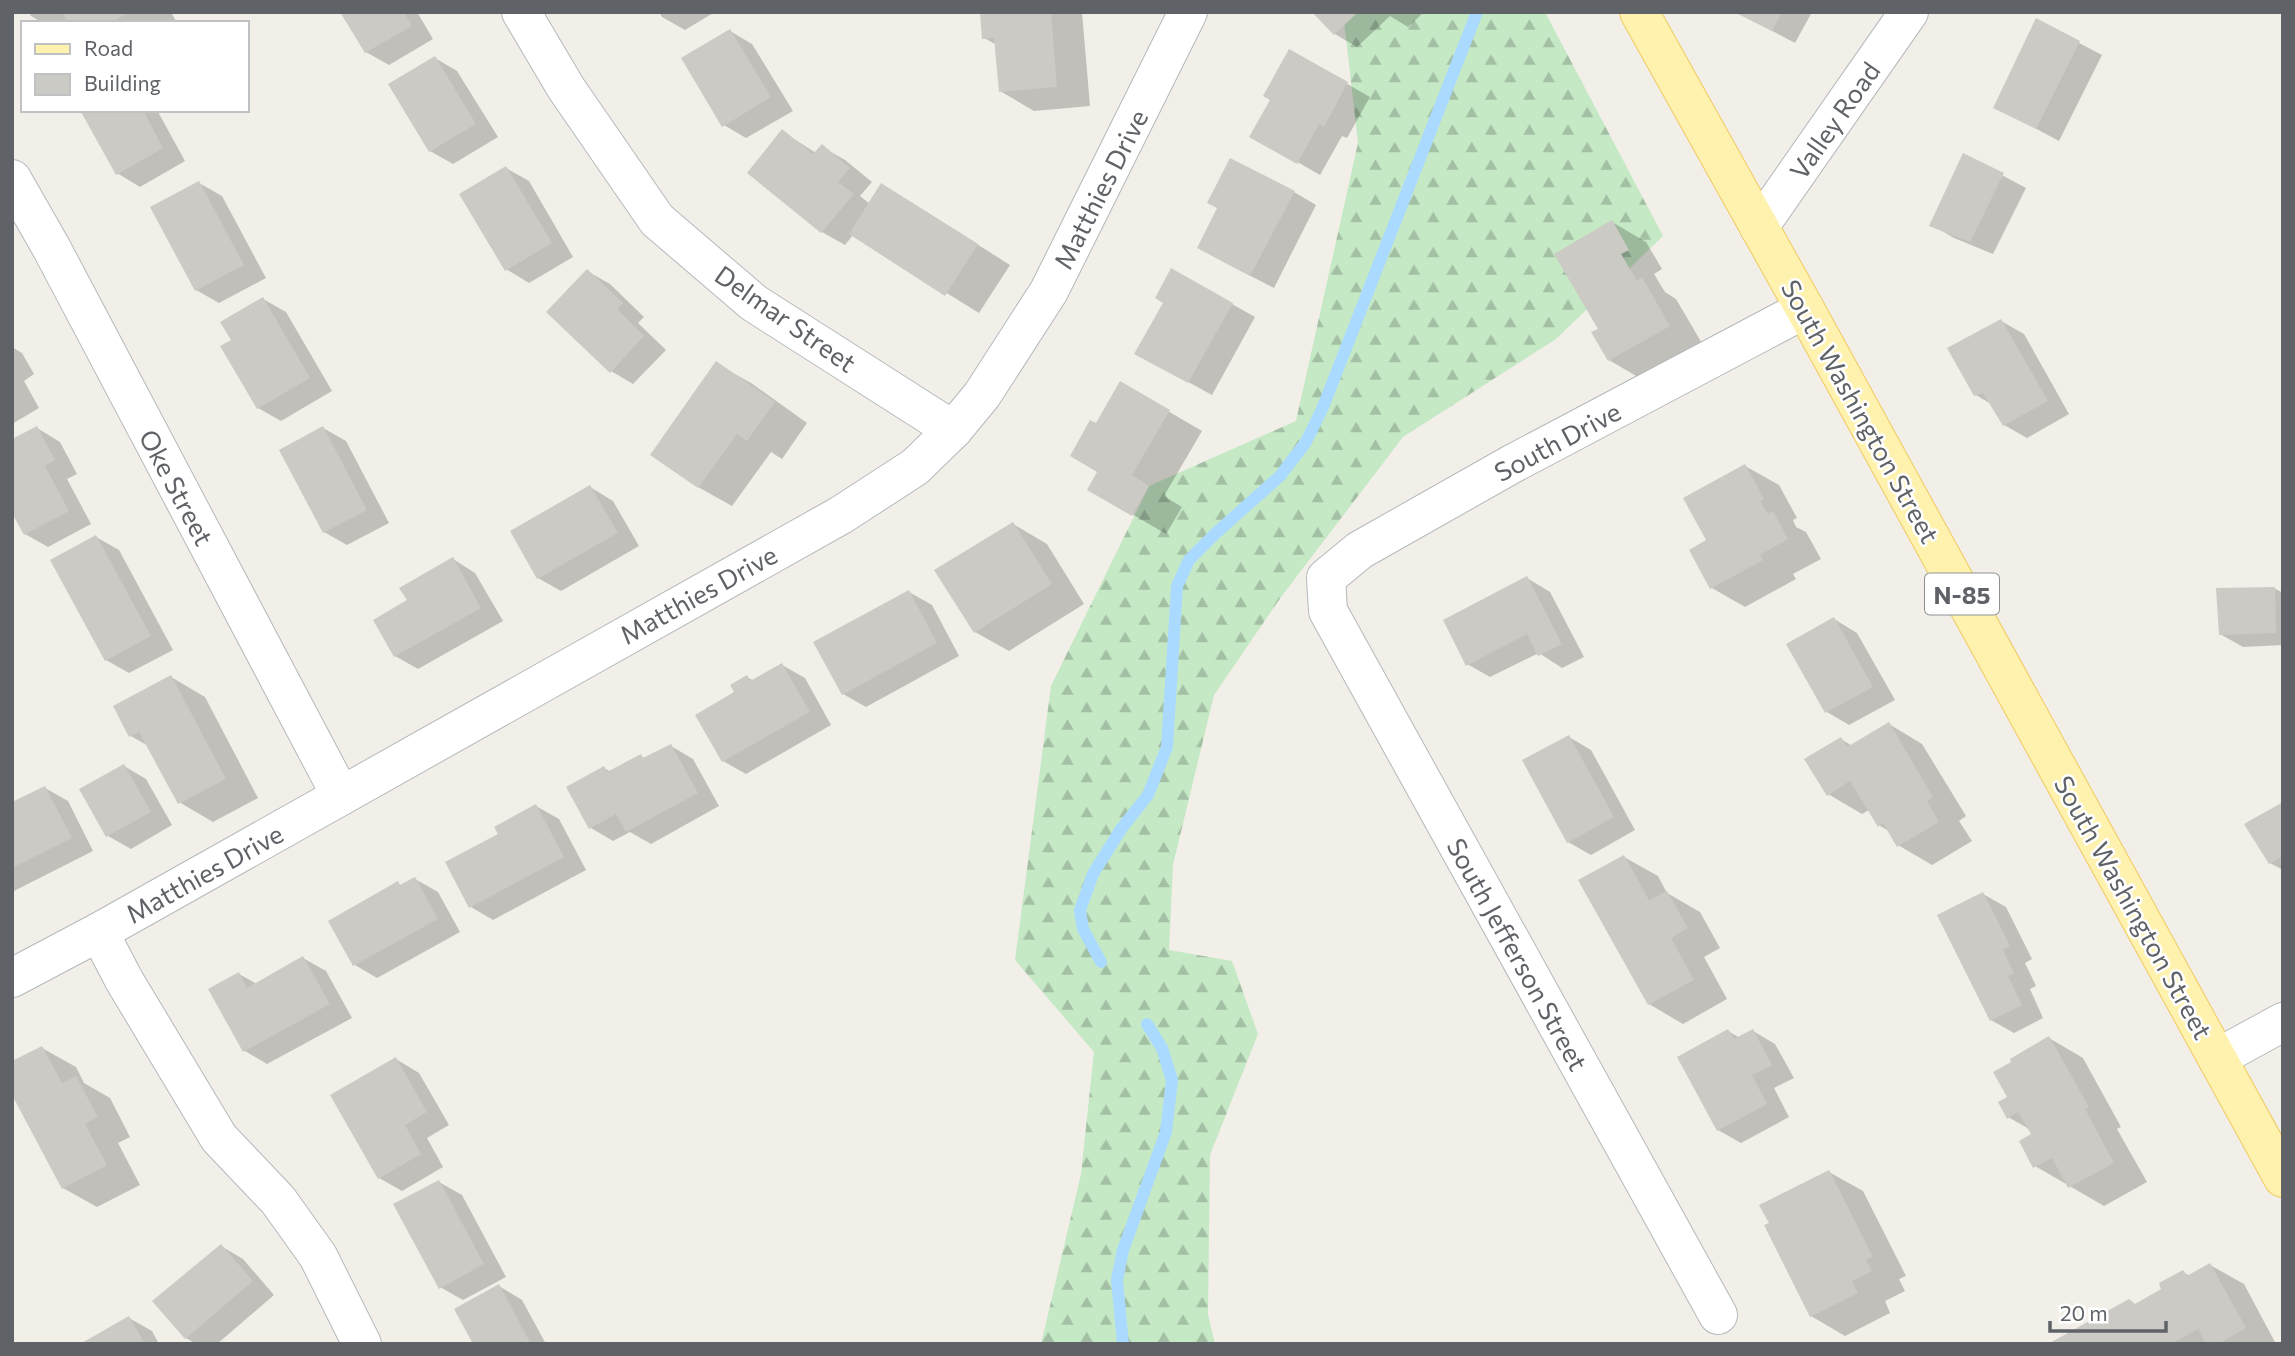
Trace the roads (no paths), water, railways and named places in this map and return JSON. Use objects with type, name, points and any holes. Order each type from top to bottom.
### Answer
[{"type":"main road","name":"South Washington Street","points":[[1639,12],[2283,1178]]},
{"type":"street","name":"Delmar Street","points":[[521,12],[566,88],[657,220],[754,303],[953,430]]},
{"type":"street","name":"Matthies Drive","points":[[12,978],[99,932],[841,515],[915,467],[953,430],[982,395],[1049,291],[1188,12]]},
{"type":"street","name":"Valley Road","points":[[1759,227],[1909,12]]},
{"type":"street","name":"Oke Street","points":[[12,179],[52,249],[341,796]]},
{"type":"street","name":"South Drive","points":[[1327,590],[1326,578],[1360,550],[1512,464],[1805,309]]},
{"type":"street","name":"South Jefferson Street","points":[[1327,590],[1328,611],[1718,1315]]},
{"type":"street","points":[[99,932],[124,980],[219,1138],[278,1200],[318,1256],[362,1344]]},
{"type":"street","points":[[2217,1058],[2283,1022]]},
{"type":"waterway","points":[[1101,962],[1083,929],[1080,910],[1093,874],[1121,829],[1148,795],[1167,747],[1177,586],[1189,560],[1280,476],[1306,442],[1323,407],[1477,12]]},
{"type":"waterway","points":[[1123,1344],[1117,1280],[1123,1250],[1166,1132],[1172,1080],[1162,1048],[1147,1024]]}]
